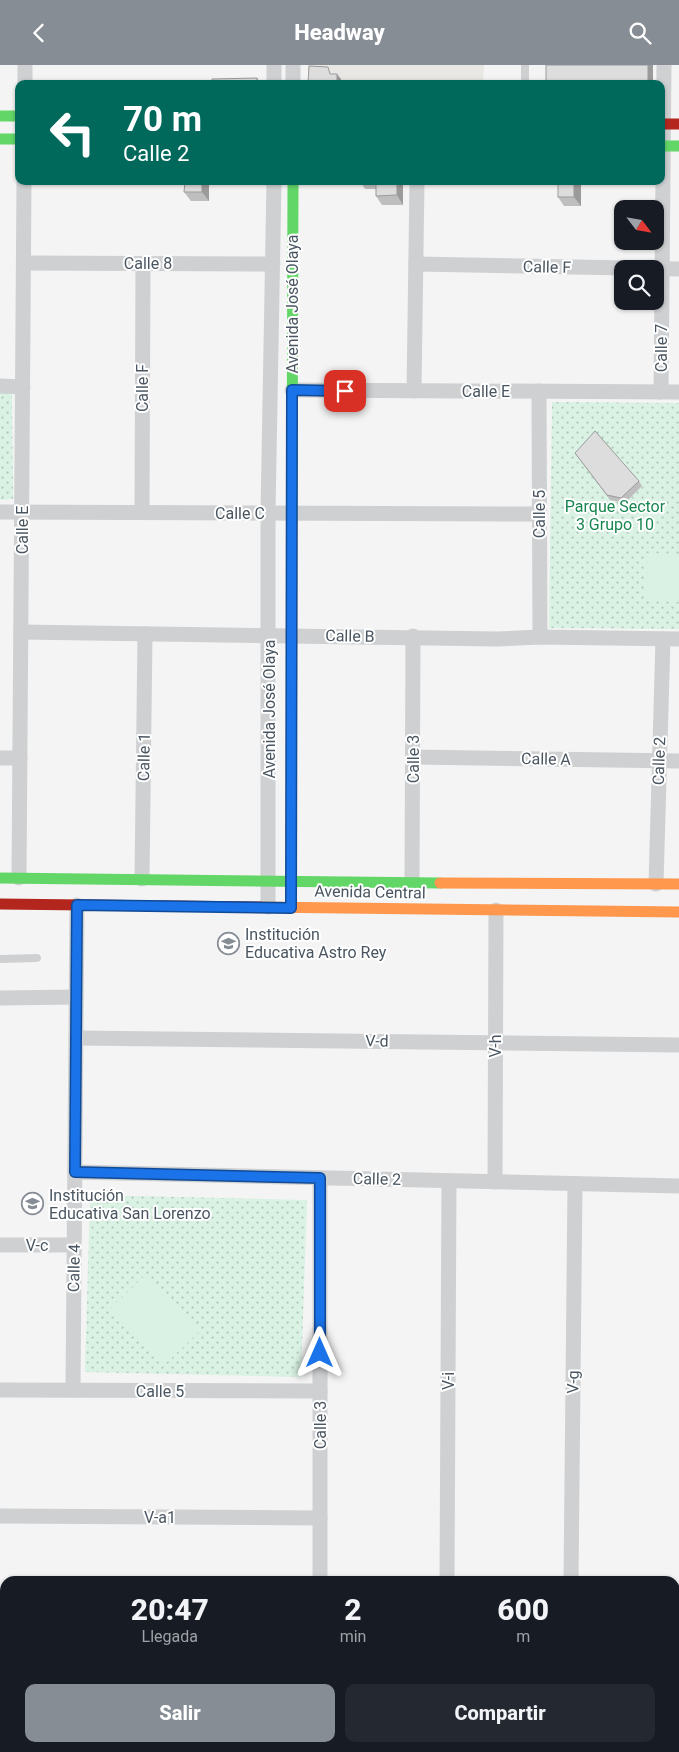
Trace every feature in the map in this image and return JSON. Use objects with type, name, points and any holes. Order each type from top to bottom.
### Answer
[{"type":"street","points":[[25,65],[25,80]]},
{"type":"street","points":[[274,65],[274,80]]},
{"type":"street","points":[[293,65],[293,80]]},
{"type":"street","points":[[663,80],[664,65]]},
{"type":"street","points":[[0,116],[15,116]]},
{"type":"street","points":[[665,124],[679,124]]},
{"type":"street","points":[[0,139],[15,139]]},
{"type":"street","points":[[665,146],[679,146]]},
{"type":"street","name":"Calle E","points":[[19,878],[24,185]]},
{"type":"street","name":"Avenida José Olaya","points":[[268,907],[268,513],[274,185]]},
{"type":"street","name":"Avenida José Olaya","points":[[291,908],[293,185]]},
{"type":"street","points":[[414,391],[417,185]]},
{"type":"street","name":"Calle 7","points":[[662,185],[662,260]]},
{"type":"street","name":"Calle 8","points":[[24,263],[273,263]]},
{"type":"street","name":"Calle F","points":[[142,263],[142,512]]},
{"type":"street","name":"Calle F","points":[[416,264],[614,268]]},
{"type":"street","name":"Calle F","points":[[664,269],[679,269]]},
{"type":"street","name":"Calle 7","points":[[661,392],[662,310]]},
{"type":"street","points":[[0,386],[23,387]]},
{"type":"street","name":"Calle E","points":[[292,390],[679,392]]},
{"type":"street","name":"Calle 5","points":[[539,391],[540,637]]},
{"type":"street","name":"Calle C","points":[[0,512],[540,514]]},
{"type":"street","name":"Calle B","points":[[21,633],[413,636],[497,639],[540,637],[679,639]]},
{"type":"street","name":"Calle 1","points":[[142,879],[145,634]]},
{"type":"street","name":"Calle 3","points":[[412,882],[413,636]]},
{"type":"street","name":"Calle 2","points":[[656,884],[663,639]]},
{"type":"street","name":"Calle A","points":[[413,757],[679,761]]},
{"type":"street","points":[[0,758],[20,758]]},
{"type":"street","name":"Avenida Central","points":[[0,878],[269,882],[679,884]]},
{"type":"street","name":"Avenida Central","points":[[0,904],[679,912]]},
{"type":"street","name":"Calle 4","points":[[73,1390],[77,905]]},
{"type":"street","name":"V-h","points":[[495,1182],[496,910]]},
{"type":"street","points":[[0,998],[76,997]]},
{"type":"street","name":"V-d","points":[[76,1038],[679,1045]]},
{"type":"street","name":"Calle 2","points":[[75,1172],[679,1186]]},
{"type":"street","name":"Calle 3","points":[[320,1178],[320,1576]]},
{"type":"street","name":"V-i","points":[[447,1576],[448,1181]]},
{"type":"street","name":"V-g","points":[[571,1576],[575,1183]]},
{"type":"street","name":"V-c","points":[[0,1245],[74,1245]]},
{"type":"street","name":"Calle 5","points":[[0,1390],[320,1391]]},
{"type":"street","name":"V-a1","points":[[0,1516],[320,1518]]},
{"type":"lane","points":[[525,65],[525,80]]},
{"type":"lane","points":[[0,959],[37,958]]},
{"type":"shaded area","points":[[308,65],[484,65],[483,80],[308,80]]},
{"type":"green space","points":[[0,392],[12,392],[13,499],[0,500]]},
{"type":"green space","name":"Parque Sector 3 Grupo 10","points":[[552,402],[679,403],[679,629],[549,628]]},
{"type":"green space","points":[[647,553],[679,554],[679,602],[646,601]]},
{"type":"green space","points":[[90,1195],[307,1200],[301,1377],[85,1372]]},
{"type":"green space","points":[[146,1274],[200,1331],[164,1365],[110,1309]]},
{"type":"building","points":[[546,65],[648,65],[648,80],[546,80]]},
{"type":"building","points":[[309,66],[328,67],[330,74],[337,74],[337,80],[308,80]]},
{"type":"building","points":[[257,78],[257,80],[212,80]]},
{"type":"building","points":[[185,185],[202,185],[202,192],[184,192]]},
{"type":"building","points":[[376,185],[397,185],[397,195],[376,196]]},
{"type":"building","points":[[558,185],[574,185],[574,197],[558,197]]},
{"type":"building","points":[[595,431],[639,481],[621,498],[607,495],[575,453]]},
{"type":"traffic: fast","points":[[0,116],[15,116]]},
{"type":"traffic: fast","points":[[0,139],[15,139]]},
{"type":"traffic: fast","points":[[665,146],[679,146]]},
{"type":"traffic: fast","points":[[292,521],[293,185]]},
{"type":"traffic: fast","points":[[0,878],[440,883]]},
{"type":"traffic: slow","points":[[291,908],[292,521]]},
{"type":"traffic: slow","points":[[440,883],[679,884]]},
{"type":"traffic: slow","points":[[260,907],[679,912]]},
{"type":"traffic: jam","points":[[665,124],[679,124]]},
{"type":"traffic: jam","points":[[0,904],[260,907]]},
{"type":"place","name":"Institución Educativa Astro Rey","points":[[229,943]]},
{"type":"place","name":"Institución Educativa San Lorenzo","points":[[33,1204]]},
{"type":"route","points":[[320,1353],[320,1178],[75,1172],[77,905],[291,908],[292,390],[345,391]]}]
